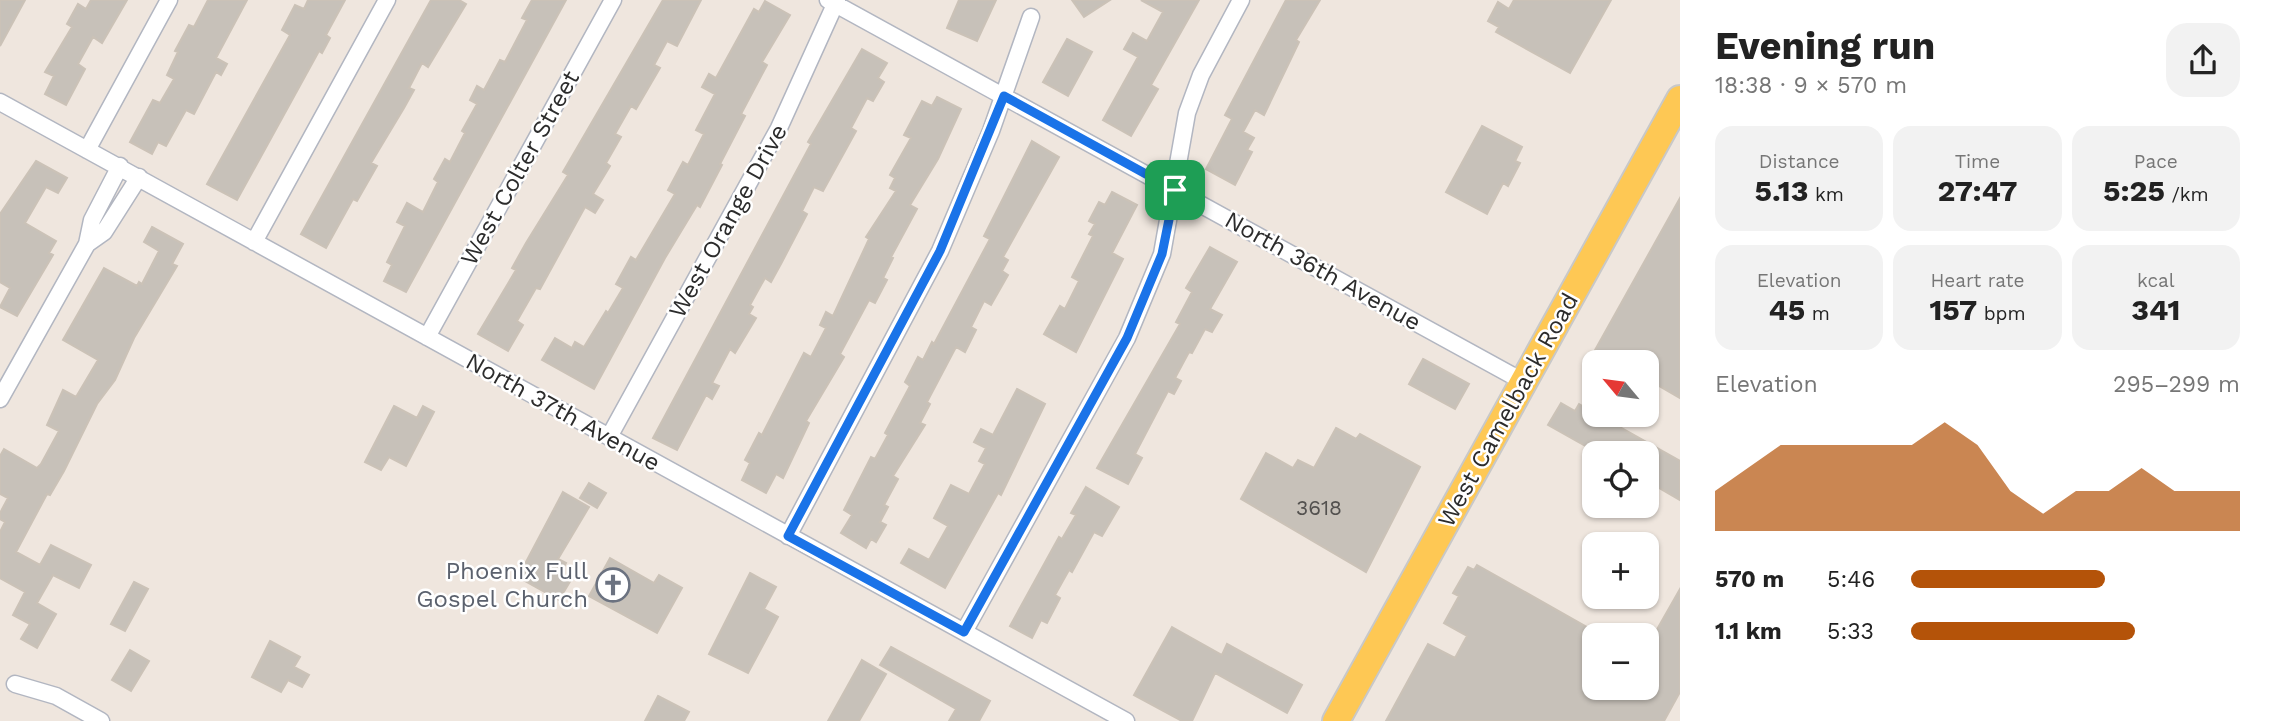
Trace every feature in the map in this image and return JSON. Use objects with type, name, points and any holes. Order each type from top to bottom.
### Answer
[{"type":"main road","name":"West Camelback Road","points":[[1336,721],[1680,99]]},
{"type":"street","points":[[87,150],[169,0]]},
{"type":"street","points":[[254,242],[387,0]]},
{"type":"street","name":"West Colter Street","points":[[427,337],[613,0]]},
{"type":"street","points":[[964,632],[1138,315],[1162,254],[1187,113],[1201,75],[1241,0]]},
{"type":"street","name":"North 36th Avenue","points":[[834,1],[1524,382]]},
{"type":"street","name":"West Orange Drive","points":[[609,437],[779,128],[834,1]]},
{"type":"street","points":[[788,536],[940,251],[1004,96],[1031,17]]},
{"type":"street","name":"North 37th Avenue","points":[[0,102],[1126,721]]},
{"type":"street","points":[[0,399],[87,244],[92,220],[120,166]]},
{"type":"street","points":[[87,244],[104,232],[138,177]]},
{"type":"street","points":[[15,684],[56,696],[101,721]]},
{"type":"building","points":[[0,0],[25,0],[0,46]]},
{"type":"building","points":[[91,0],[127,0],[102,43],[93,37],[78,64],[85,69],[66,105],[45,94],[54,76],[45,72],[72,27],[67,24],[78,4],[86,9]]},
{"type":"building","points":[[208,0],[247,0],[216,58],[227,64],[221,75],[216,72],[194,114],[186,110],[166,146],[158,142],[152,154],[130,142],[153,100],[160,103],[174,79],[167,75],[178,52],[175,51],[189,25],[194,27]]},
{"type":"building","points":[[308,0],[345,0],[326,35],[330,38],[322,53],[319,51],[237,200],[207,184],[290,35],[282,30],[295,5],[304,9]]},
{"type":"building","points":[[431,0],[459,0],[466,4],[428,67],[422,63],[409,88],[414,90],[371,163],[377,166],[357,201],[353,199],[326,248],[301,234]]},
{"type":"building","points":[[532,0],[566,0],[406,292],[384,281],[392,265],[387,262],[405,226],[397,222],[407,203],[423,212],[438,182],[434,179],[445,159],[450,162],[465,133],[462,131],[477,104],[470,100],[477,86],[484,90],[500,60],[505,62],[527,20],[522,18]]},
{"type":"building","points":[[663,0],[701,0],[677,46],[667,41],[654,65],[660,68],[636,109],[631,106],[615,134],[621,137],[606,163],[610,166],[593,194],[603,200],[595,213],[585,207],[540,289],[536,288],[517,321],[523,325],[508,351],[478,334],[516,270],[512,268],[526,243],[568,175],[563,172]]},
{"type":"building","points":[[959,0],[996,0],[977,41],[947,28]]},
{"type":"building","points":[[1072,0],[1110,0],[1084,17]]},
{"type":"building","points":[[1141,0],[1199,0],[1151,85],[1158,89],[1131,136],[1103,120],[1138,57],[1124,49],[1133,33],[1147,41],[1163,12]]},
{"type":"building","points":[[1286,0],[1320,0],[1296,40],[1299,42],[1264,115],[1255,110],[1243,132],[1254,138],[1247,150],[1252,152],[1235,185],[1206,169],[1232,119],[1225,115]]},
{"type":"building","points":[[1514,0],[1611,0],[1570,73],[1496,32],[1499,27],[1488,21],[1498,2],[1509,9]]},
{"type":"building","points":[[765,1],[790,15],[762,62],[767,65],[741,114],[745,116],[700,207],[697,205],[665,258],[594,389],[542,360],[555,338],[572,348],[575,342],[584,347],[606,311],[608,313],[623,288],[616,284],[631,257],[636,260],[675,194],[668,190],[683,162],[688,165],[704,134],[696,130],[715,94],[702,87],[709,74],[716,78],[754,9],[759,12]]},
{"type":"building","points":[[1067,39],[1092,52],[1068,96],[1043,82]]},
{"type":"building","points":[[862,49],[887,63],[878,78],[884,82],[873,101],[867,98],[851,128],[856,131],[823,191],[814,187],[802,211],[807,214],[782,262],[771,282],[765,278],[750,305],[753,307],[749,314],[756,318],[735,353],[730,349],[712,383],[719,386],[712,399],[706,395],[677,450],[653,438],[811,144],[808,142]]},
{"type":"building","points":[[937,97],[961,109],[938,159],[910,205],[917,209],[891,257],[893,258],[883,278],[887,280],[875,303],[869,300],[840,354],[844,357],[806,421],[809,423],[783,478],[776,474],[766,493],[742,480],[750,463],[745,460],[759,433],[762,435],[804,353],[811,357],[826,328],[820,325],[826,312],[833,316],[869,239],[866,237],[896,191],[890,188],[895,178],[890,175],[911,138],[904,135],[922,101],[932,106]]},
{"type":"building","points":[[1482,126],[1522,147],[1515,161],[1520,163],[1508,186],[1503,183],[1487,214],[1446,192]]},
{"type":"building","points":[[1032,141],[1059,157],[1003,257],[1008,260],[1002,271],[1008,275],[991,305],[984,301],[971,327],[976,330],[965,352],[956,347],[927,402],[930,404],[920,423],[925,425],[893,476],[898,479],[884,505],[888,507],[880,522],[886,525],[876,542],[871,539],[866,548],[841,533],[852,515],[844,510],[871,457],[875,459],[888,435],[885,433],[910,386],[905,382],[918,357],[923,360],[932,342],[934,344],[990,239],[984,236]]},
{"type":"building","points":[[36,161],[67,178],[58,193],[46,187],[25,223],[56,241],[49,253],[53,255],[17,316],[0,307],[10,288],[0,282],[0,214]]},
{"type":"building","points":[[1112,192],[1137,205],[1112,253],[1123,259],[1076,352],[1044,334],[1060,306],[1065,309],[1079,281],[1072,277],[1093,236],[1089,234],[1095,224],[1089,221],[1099,202],[1105,205]]},
{"type":"building","points":[[1680,198],[1680,398],[1659,386],[1659,350],[1595,350]]},
{"type":"building","points":[[152,227],[183,244],[172,264],[177,266],[134,338],[115,380],[97,404],[64,471],[50,495],[47,494],[16,552],[40,565],[51,545],[91,565],[79,588],[53,575],[37,603],[56,614],[37,648],[21,639],[30,624],[13,615],[25,592],[0,578],[0,532],[5,522],[0,519],[0,513],[8,498],[0,494],[0,456],[4,449],[37,468],[41,464],[59,431],[47,425],[63,390],[76,397],[98,360],[63,340],[104,268],[137,286],[139,282],[142,284],[159,251],[144,242]]},
{"type":"building","points":[[1210,247],[1237,262],[1210,309],[1222,315],[1212,332],[1205,329],[1192,353],[1189,352],[1175,378],[1181,381],[1174,394],[1168,391],[1135,454],[1142,458],[1128,484],[1097,468],[1180,324],[1176,322],[1192,292],[1186,288]]},
{"type":"building","points":[[1423,359],[1469,384],[1455,409],[1409,384]]},
{"type":"building","points":[[1017,389],[1045,404],[1001,495],[998,493],[945,588],[901,563],[909,549],[929,560],[948,526],[934,518],[951,485],[969,494],[985,464],[979,461],[986,448],[974,442],[981,429],[993,435]]},
{"type":"building","points":[[1561,403],[1575,411],[1579,404],[1582,406],[1582,427],[1620,427],[1645,441],[1582,441],[1582,444],[1548,425]]},
{"type":"building","points":[[394,406],[417,418],[423,406],[434,412],[406,466],[389,457],[381,470],[365,462]]},
{"type":"building","points":[[1336,428],[1356,439],[1360,434],[1420,467],[1366,572],[1241,499],[1266,453],[1293,468],[1298,460],[1314,468]]},
{"type":"building","points":[[1659,449],[1680,461],[1680,500],[1659,488]]},
{"type":"building","points":[[589,483],[606,493],[597,508],[580,498]]},
{"type":"building","points":[[1086,487],[1119,507],[1102,536],[1094,532],[1072,572],[1069,570],[1055,595],[1060,598],[1047,623],[1041,620],[1032,638],[1010,626],[1059,537],[1062,539],[1076,515],[1071,513]]},
{"type":"building","points":[[563,492],[589,507],[558,559],[566,563],[560,574],[571,580],[559,600],[518,577]]},
{"type":"building","points":[[610,558],[654,583],[659,575],[682,588],[657,633],[589,596]]},
{"type":"building","points":[[1477,565],[1582,624],[1582,700],[1659,700],[1659,626],[1680,589],[1680,692],[1664,721],[1386,721],[1428,644],[1455,658],[1467,636],[1444,623],[1459,596],[1453,593],[1468,567],[1474,570]]},
{"type":"building","points":[[750,573],[776,587],[764,609],[778,617],[748,673],[709,654]]},
{"type":"building","points":[[134,582],[148,589],[125,631],[111,624]]},
{"type":"building","points":[[1172,627],[1222,655],[1227,644],[1302,685],[1287,713],[1215,673],[1192,721],[1182,721],[1134,695]]},
{"type":"building","points":[[270,641],[300,657],[294,667],[309,675],[302,687],[288,680],[281,692],[252,677]]},
{"type":"building","points":[[891,647],[990,701],[979,721],[949,721],[956,709],[880,665]]},
{"type":"building","points":[[130,650],[149,661],[131,691],[112,680]]},
{"type":"building","points":[[862,660],[886,674],[859,721],[828,721]]},
{"type":"building","points":[[658,696],[689,712],[684,721],[645,721]]},
{"type":"place","name":"Phoenix Full Gospel Church","points":[[613,585]]},
{"type":"route","points":[[1004,96],[1175,190],[1162,254],[1127,338],[964,632],[788,536],[940,251],[1004,96]]}]
